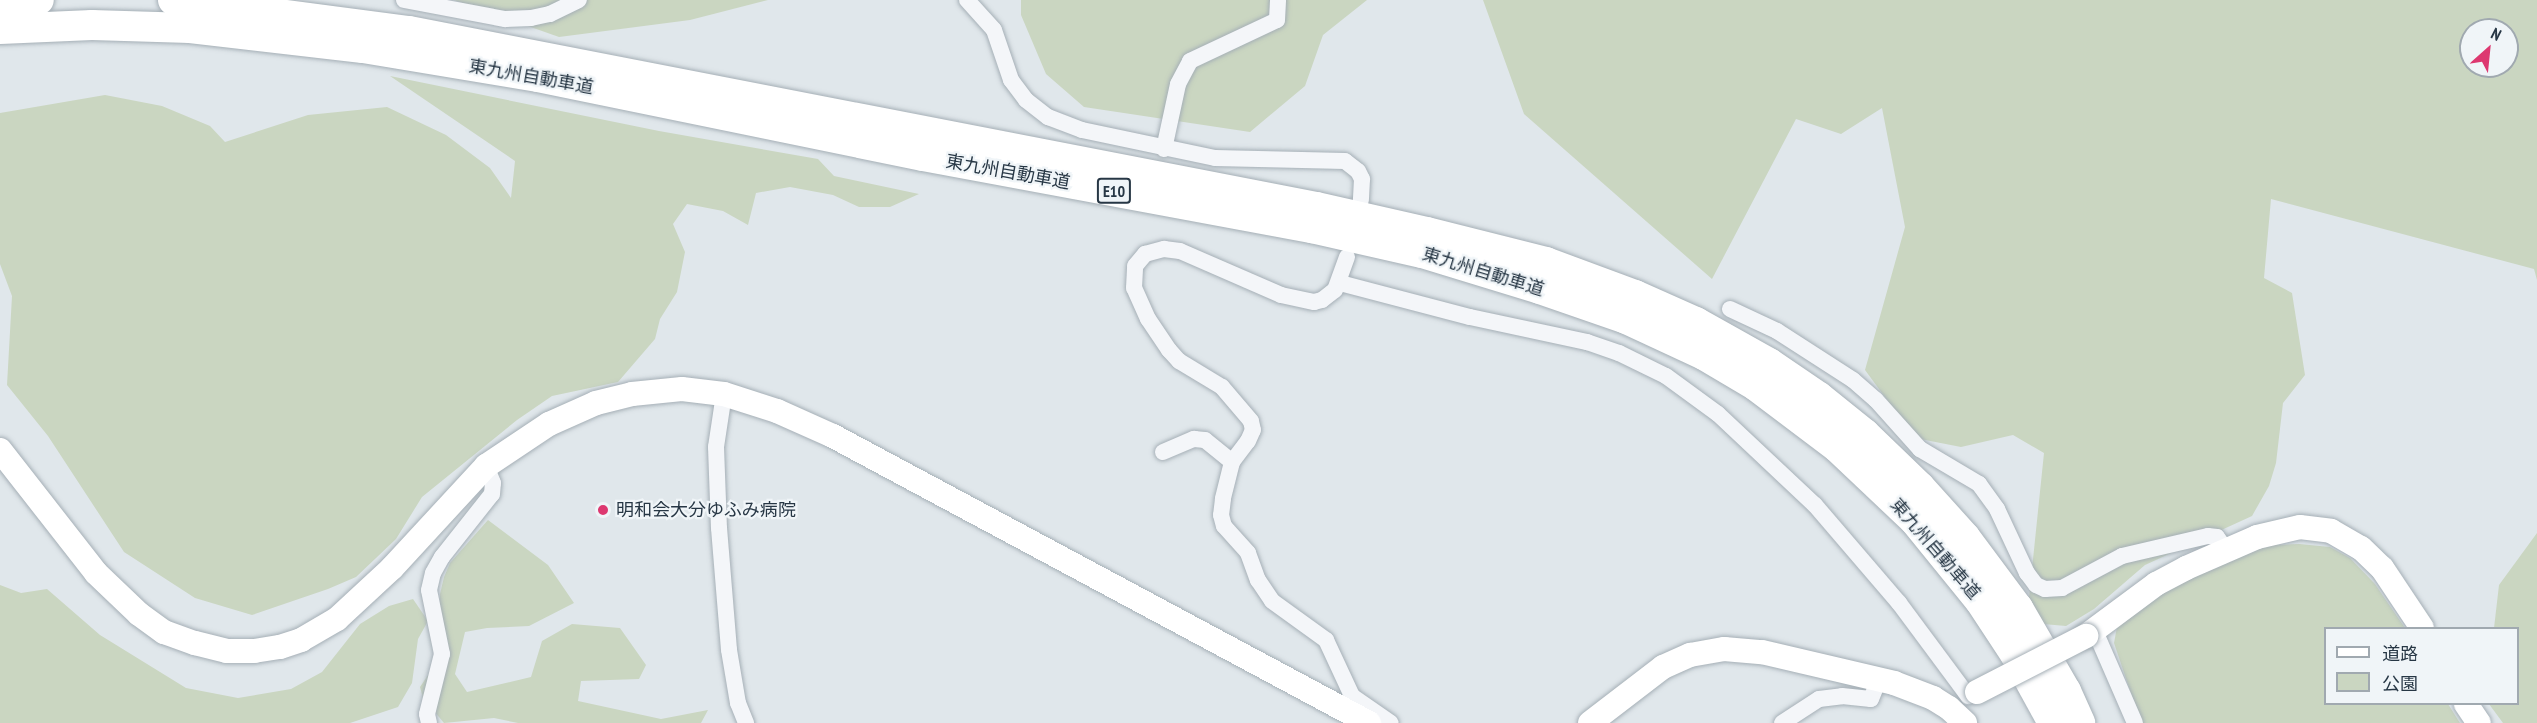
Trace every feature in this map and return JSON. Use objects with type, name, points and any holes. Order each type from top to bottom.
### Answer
[{"type":"highway","points":[[0,4],[39,0]]},
{"type":"highway","name":"東九州自動車道","points":[[173,0],[409,31],[1316,207],[1426,231],[1546,262],[1635,295],[1696,322],[1769,363],[1819,397],[1873,442],[1920,487],[1965,537],[2018,608],[2067,691],[2080,723]]},
{"type":"highway","name":"東九州自動車道","points":[[0,29],[92,25],[190,28],[363,48],[538,77],[923,156],[1312,228],[1422,253],[1540,289],[1626,319],[1704,355],[1756,386],[1838,448],[1915,521],[1980,602],[2015,654],[2053,723]]},
{"type":"street","points":[[404,0],[505,19],[531,18],[550,14],[579,0]]},
{"type":"street","points":[[967,0],[994,30],[1011,80],[1026,100],[1048,117],[1082,130],[1215,158],[1345,161],[1358,171],[1362,179],[1361,200]]},
{"type":"street","points":[[1164,149],[1178,84],[1190,61],[1277,20],[1278,0]]},
{"type":"street","points":[[1347,257],[1340,283],[1330,296],[1322,300],[1304,301],[1281,295],[1180,251],[1164,249],[1145,254],[1135,267],[1134,288],[1149,319],[1169,350],[1179,361],[1221,387],[1251,421],[1253,430],[1248,441],[1232,462],[1223,499],[1221,515],[1224,526],[1248,553],[1258,580],[1272,602],[1326,640],[1352,696],[1391,723]]},
{"type":"street","points":[[1340,283],[1470,317],[1587,342],[1619,353],[1666,376],[1718,414],[1815,505],[1899,603],[1965,705]]},
{"type":"street","points":[[1730,309],[1777,331],[1853,380],[1876,400],[1920,449],[1979,484],[1997,509],[2027,573],[2036,585],[2044,589],[2062,588],[2122,556],[2208,536],[2217,537],[2226,550]]},
{"type":"street","points":[[0,450],[96,573],[140,614],[165,632],[227,651],[280,647],[302,640],[337,619],[392,568],[486,466],[549,424],[596,403],[632,394],[682,389],[724,394],[777,411],[833,435],[1368,723]]},
{"type":"street","points":[[724,394],[716,447],[719,528],[729,650],[738,703],[746,723]]},
{"type":"street","points":[[1163,452],[1194,439],[1205,440],[1232,462]]},
{"type":"street","points":[[429,723],[428,714],[442,654],[429,590],[433,573],[441,557],[492,494],[493,483],[486,466]]},
{"type":"street","points":[[1590,723],[1663,667],[1690,655],[1713,650],[1749,650],[1880,680],[1965,705],[2091,633],[2156,584],[2226,550],[2286,529],[2315,527],[2348,539],[2377,563],[2421,627]]},
{"type":"street","points":[[2091,633],[2135,723]]},
{"type":"street","points":[[1782,723],[1819,699],[1842,696],[1870,699],[1880,680]]},
{"type":"street","points":[[2467,705],[2479,723]]},
{"type":"green space","points":[[454,0],[768,0],[690,20],[559,37]]},
{"type":"green space","points":[[1021,0],[1367,0],[1323,35],[1305,86],[1250,132],[1084,107],[1046,74],[1021,15]]},
{"type":"green space","points":[[1483,0],[2537,0],[2537,280],[2534,269],[2271,199],[2264,278],[2292,293],[2305,375],[2283,403],[2276,463],[2269,486],[2252,516],[2145,565],[2094,609],[2066,626],[2043,624],[2029,598],[2044,453],[2013,435],[1961,447],[1915,438],[1865,370],[1905,227],[1882,108],[1841,134],[1796,119],[1712,279],[1524,114]]},
{"type":"green space","points":[[390,76],[659,131],[818,159],[834,176],[919,194],[890,207],[859,207],[833,195],[790,187],[756,193],[748,225],[723,211],[687,204],[673,224],[685,252],[677,292],[660,319],[655,339],[618,382],[552,396],[517,420],[422,497],[396,539],[356,577],[252,615],[195,598],[124,552],[48,436],[7,385],[12,296],[0,264],[0,113],[105,95],[162,106],[210,126],[225,142],[308,115],[387,107],[446,135],[490,168],[511,198],[515,161]]},
{"type":"green space","points":[[488,520],[548,565],[574,603],[529,626],[487,628],[465,632],[455,674],[467,692],[531,677],[542,641],[572,624],[620,628],[646,665],[639,679],[581,681],[578,701],[661,719],[708,710],[701,723],[518,723],[494,718],[444,723],[423,698],[420,687],[438,660],[440,594],[450,563]]},
{"type":"green space","points":[[2537,533],[2537,723],[2503,723],[2490,705],[2519,705],[2519,627],[2494,627],[2499,585]]},
{"type":"green space","points":[[2299,544],[2330,547],[2350,558],[2375,584],[2404,627],[2324,627],[2324,705],[2449,705],[2460,723],[2141,723],[2114,643],[2117,627],[2172,586],[2241,553],[2275,545]]},
{"type":"green space","points":[[0,585],[21,593],[47,589],[100,635],[186,688],[238,698],[291,689],[322,672],[360,624],[389,606],[413,599],[428,621],[418,639],[412,683],[398,707],[350,723],[0,723]]},
{"type":"place","name":"明和会大分ゆふみ病院","points":[[603,510]]}]
